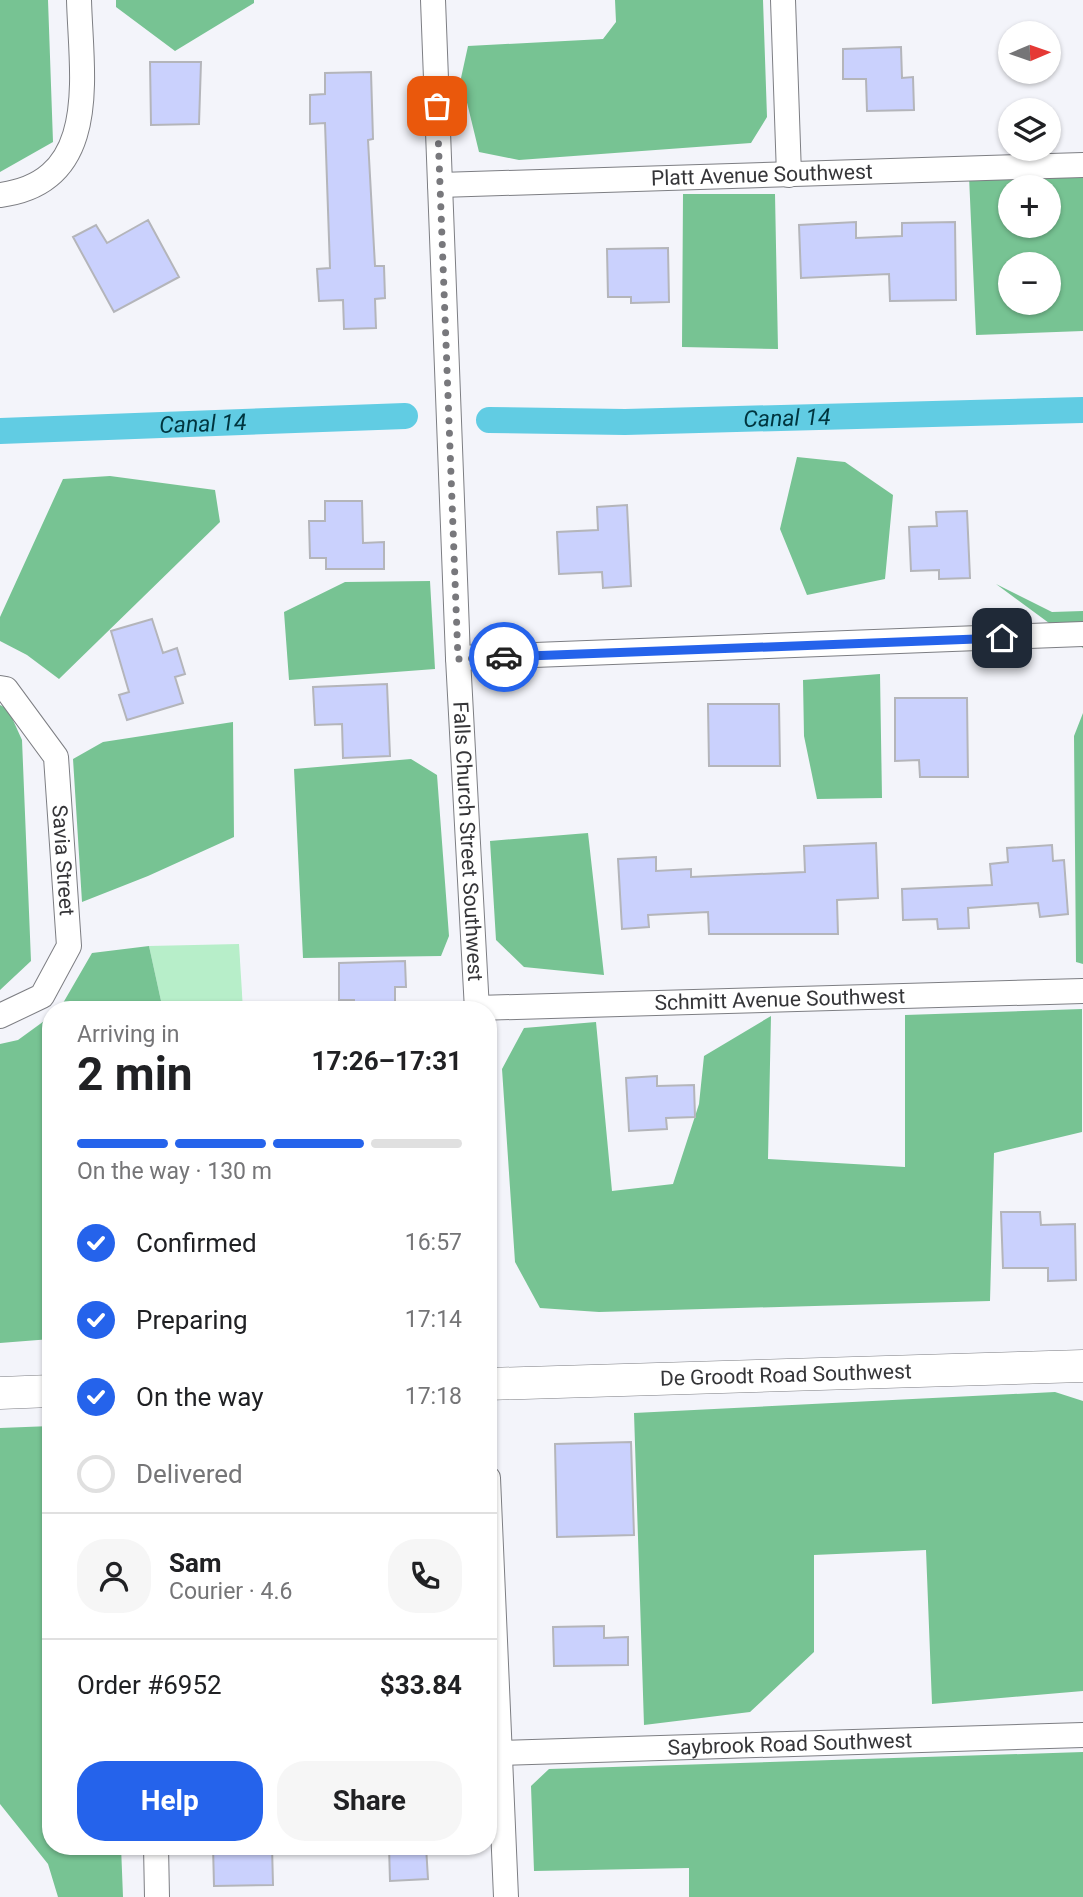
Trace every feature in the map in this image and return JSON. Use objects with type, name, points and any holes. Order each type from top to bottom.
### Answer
[{"type":"street","points":[[0,195],[20,192],[56,172],[74,143],[82,104],[79,0]]},
{"type":"street","name":"Falls Church Street Southwest","points":[[433,0],[458,659],[477,1001]]},
{"type":"street","points":[[783,0],[789,175]]},
{"type":"street","name":"Platt Avenue Southwest","points":[[440,185],[1083,165]]},
{"type":"street","points":[[458,659],[1083,634]]},
{"type":"street","name":"Savia Street","points":[[0,1016],[41,996],[69,946],[56,757],[3,689]]},
{"type":"street","name":"Schmitt Avenue Southwest","points":[[497,1008],[1083,991]]},
{"type":"street","name":"De Groodt Road Southwest","points":[[497,1384],[1083,1366]]},
{"type":"street","points":[[0,1393],[42,1391]]},
{"type":"street","points":[[497,1726],[506,1897]]},
{"type":"street","name":"Saybrook Road Southwest","points":[[498,1753],[1083,1735]]},
{"type":"street","points":[[156,1855],[157,1897]]},
{"type":"green space","points":[[0,0],[48,0],[53,142],[0,172]]},
{"type":"green space","points":[[116,0],[254,0],[254,3],[175,51],[116,7]]},
{"type":"green space","points":[[615,0],[763,0],[767,117],[751,143],[519,160],[479,152],[461,78],[468,46],[603,39],[616,22]]},
{"type":"green space","points":[[1083,174],[1083,331],[976,335],[969,176],[998,175],[998,238],[1061,238],[1061,175],[1026,175]]},
{"type":"green space","points":[[683,194],[775,194],[778,349],[682,347]]},
{"type":"green space","points":[[797,457],[845,462],[893,495],[885,579],[807,595],[780,529]]},
{"type":"green space","points":[[110,476],[215,490],[220,522],[59,679],[27,655],[0,641],[0,617],[63,479]]},
{"type":"green space","points":[[430,581],[435,669],[289,680],[284,612],[345,582]]},
{"type":"green space","points":[[996,584],[1052,612],[1083,611],[1083,648]]},
{"type":"green space","points":[[880,674],[882,798],[817,799],[804,736],[803,680]]},
{"type":"green space","points":[[0,705],[8,709],[22,740],[31,961],[0,990]]},
{"type":"green space","points":[[1083,713],[1083,964],[1076,962],[1074,736]]},
{"type":"green space","points":[[233,722],[234,837],[82,902],[73,759],[103,742]]},
{"type":"green space","points":[[411,759],[437,775],[449,936],[441,956],[303,958],[294,769]]},
{"type":"green space","points":[[588,833],[604,975],[524,967],[496,940],[490,841]]},
{"type":"green space","points":[[239,944],[242,1001],[161,1001],[149,946]]},
{"type":"green space","points":[[149,946],[161,1001],[64,1001],[92,953]]},
{"type":"green space","points":[[1082,1009],[1082,1132],[994,1153],[990,1301],[599,1312],[540,1308],[515,1262],[502,1069],[524,1028],[596,1022],[612,1191],[673,1184],[699,1104],[704,1056],[771,1016],[768,1159],[905,1167],[905,1015]]},
{"type":"green space","points":[[42,1023],[42,1340],[0,1343],[0,1044],[18,1040]]},
{"type":"green space","points":[[1055,1392],[1083,1401],[1083,1691],[932,1704],[926,1550],[814,1555],[814,1652],[750,1712],[644,1725],[634,1413]]},
{"type":"green space","points":[[42,1426],[42,1855],[121,1855],[123,1897],[58,1897],[48,1864],[0,1804],[0,1428]]},
{"type":"green space","points":[[1083,1752],[1083,1897],[689,1897],[689,1868],[534,1871],[531,1786],[549,1769]]},
{"type":"building","points":[[901,47],[902,78],[913,77],[914,110],[867,111],[866,79],[843,79],[843,49]]},
{"type":"building","points":[[150,62],[201,62],[199,124],[151,125]]},
{"type":"building","points":[[371,72],[373,139],[368,140],[375,266],[384,266],[385,298],[375,299],[376,328],[344,329],[343,300],[319,301],[317,269],[330,268],[325,123],[310,124],[310,95],[325,94],[325,73]]},
{"type":"building","points":[[148,220],[179,277],[114,312],[73,237],[96,225],[107,243]]},
{"type":"building","points":[[856,222],[856,238],[902,236],[902,223],[955,222],[956,300],[890,301],[889,274],[801,278],[799,225]]},
{"type":"building","points":[[668,248],[669,302],[631,303],[631,297],[608,297],[607,249]]},
{"type":"building","points":[[325,501],[362,501],[363,543],[384,542],[384,569],[326,569],[326,558],[310,558],[309,521],[325,521]]},
{"type":"building","points":[[627,505],[631,586],[603,588],[602,572],[559,574],[557,532],[598,530],[597,507]]},
{"type":"building","points":[[967,511],[970,578],[939,579],[939,570],[911,571],[909,527],[937,526],[936,512]]},
{"type":"building","points":[[152,619],[163,653],[177,648],[185,674],[175,677],[183,703],[127,720],[119,695],[129,692],[111,631]]},
{"type":"building","points":[[387,684],[390,756],[343,758],[342,724],[315,725],[313,687]]},
{"type":"building","points":[[895,698],[967,698],[968,777],[920,777],[919,760],[895,761]]},
{"type":"building","points":[[708,704],[779,704],[780,766],[709,766]]},
{"type":"building","points":[[876,843],[878,898],[837,900],[838,934],[709,934],[708,912],[648,915],[649,927],[622,929],[618,859],[656,857],[656,871],[691,869],[691,877],[805,872],[804,846]]},
{"type":"building","points":[[1052,845],[1053,861],[1064,860],[1068,914],[1040,917],[1038,903],[968,908],[969,928],[938,929],[937,919],[903,920],[902,889],[992,885],[990,864],[1008,862],[1007,848]]},
{"type":"building","points":[[405,961],[406,987],[395,987],[395,1001],[339,1000],[339,963]]},
{"type":"building","points":[[657,1076],[657,1086],[694,1085],[695,1117],[666,1118],[667,1129],[629,1131],[626,1078]]},
{"type":"building","points":[[1001,1212],[1040,1212],[1041,1225],[1075,1224],[1076,1280],[1048,1281],[1048,1268],[1003,1268]]},
{"type":"building","points":[[631,1442],[634,1535],[557,1537],[555,1444]]},
{"type":"building","points":[[604,1626],[604,1638],[628,1637],[628,1665],[554,1666],[553,1627]]},
{"type":"building","points":[[213,1855],[272,1855],[273,1885],[214,1886]]},
{"type":"building","points":[[389,1855],[427,1855],[428,1879],[390,1881]]},
{"type":"waterway","name":"Canal 14","points":[[489,420],[625,422],[1083,410]]},
{"type":"waterway","name":"Canal 14","points":[[0,431],[405,416]]},
{"type":"way so far","points":[[437,106],[458,659],[504,657]]},
{"type":"route","points":[[504,657],[1002,638]]}]
